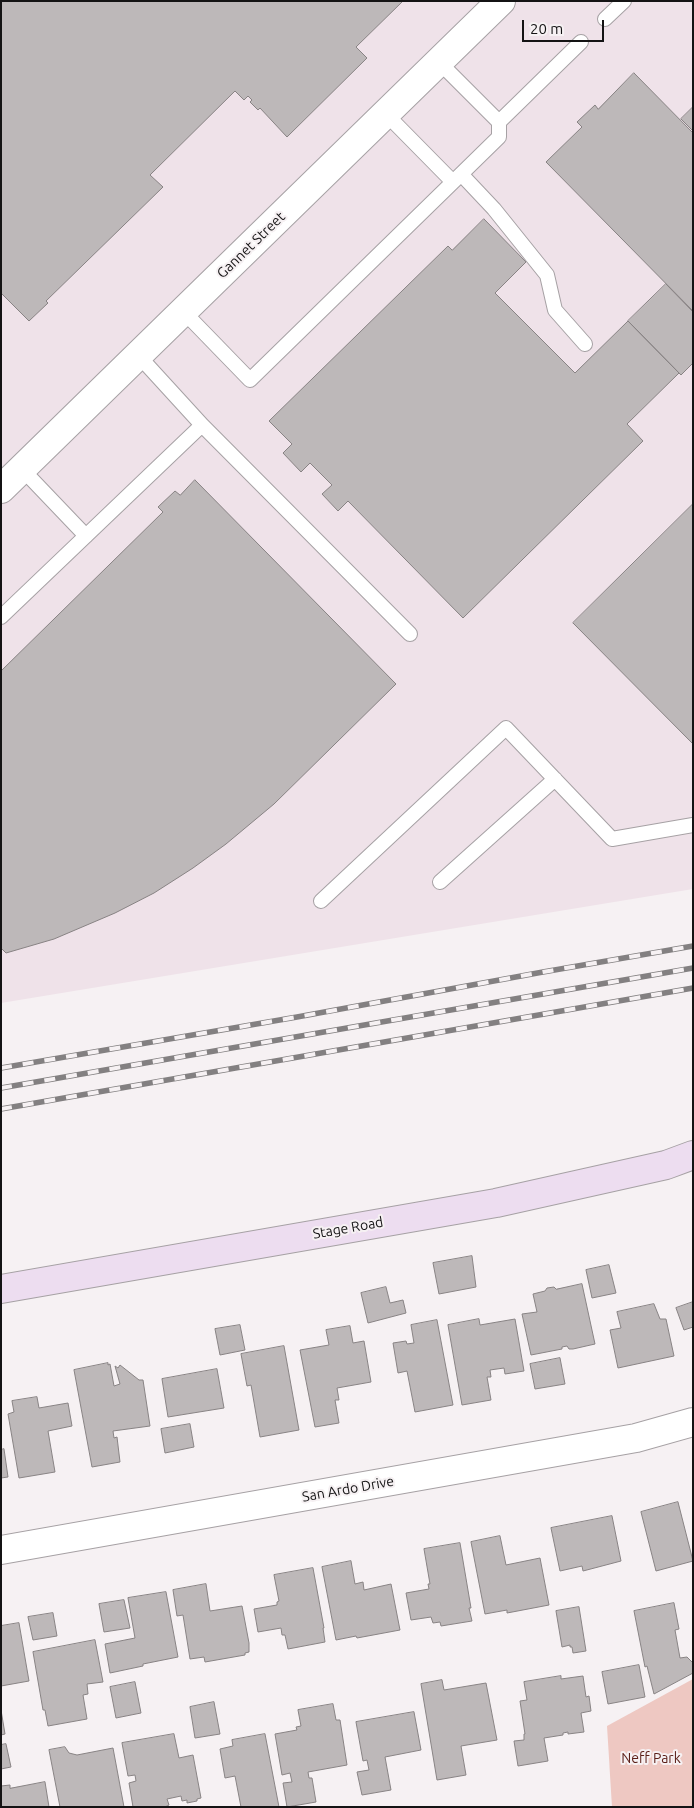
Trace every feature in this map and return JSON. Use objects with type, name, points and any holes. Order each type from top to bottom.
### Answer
[{"type":"main road","name":"Stage Road","points":[[1,1288],[496,1203],[666,1165],[693,1154]]},
{"type":"street","name":"Gannet Street","points":[[1,489],[501,1]]},
{"type":"street","name":"San Ardo Drive","points":[[1,1550],[636,1438],[693,1422]]},
{"type":"lane","points":[[605,19],[624,1]]},
{"type":"lane","points":[[499,122],[581,42]]},
{"type":"lane","points":[[184,311],[250,380],[499,137],[499,122],[439,62]]},
{"type":"lane","points":[[386,114],[457,178],[494,208],[547,275],[555,310],[585,344]]},
{"type":"lane","points":[[138,356],[202,425],[410,634]]},
{"type":"lane","points":[[1,617],[202,425]]},
{"type":"lane","points":[[22,469],[86,536]]},
{"type":"lane","points":[[322,901],[506,728],[612,839],[693,825]]},
{"type":"lane","points":[[440,882],[556,780]]},
{"type":"shaded area","points":[[1,1],[693,1],[693,889],[1,1003]]},
{"type":"green space","name":"Neff Park","points":[[693,1679],[693,1807],[612,1807],[607,1726]]},
{"type":"building","points":[[1,1],[403,1],[356,47],[367,58],[287,137],[260,108],[258,110],[250,102],[252,100],[248,96],[244,100],[235,91],[150,175],[163,187],[46,301],[48,303],[29,321],[1,293]]},
{"type":"building","points":[[634,73],[693,133],[693,311],[546,162],[582,127],[577,122],[595,105],[598,109]]},
{"type":"building","points":[[693,107],[693,131],[681,119]]},
{"type":"building","points":[[484,219],[526,262],[495,293],[575,373],[628,321],[679,373],[627,424],[643,441],[463,618],[348,501],[338,511],[322,494],[332,485],[310,463],[301,472],[283,453],[292,444],[269,421],[448,246],[452,250]]},
{"type":"building","points":[[666,284],[693,312],[693,363],[681,375],[628,321]]},
{"type":"building","points":[[195,480],[396,684],[274,804],[226,844],[193,868],[154,893],[115,913],[54,939],[6,953],[1,948],[1,671],[163,512],[158,507],[175,491],[180,495]]},
{"type":"building","points":[[693,504],[693,744],[573,623]]},
{"type":"building","points":[[472,1256],[476,1287],[439,1294],[433,1263]]},
{"type":"building","points":[[609,1265],[616,1293],[592,1298],[586,1270]]},
{"type":"building","points":[[582,1284],[595,1344],[573,1349],[569,1349],[567,1346],[562,1347],[562,1349],[531,1355],[522,1314],[537,1312],[533,1294],[545,1291],[547,1288],[554,1287],[556,1289]]},
{"type":"building","points":[[386,1287],[390,1303],[403,1300],[406,1313],[368,1323],[361,1293]]},
{"type":"building","points":[[693,1302],[693,1327],[684,1330],[676,1308]]},
{"type":"building","points":[[654,1304],[660,1319],[666,1319],[674,1356],[618,1368],[610,1330],[621,1328],[617,1312]]},
{"type":"building","points":[[479,1319],[480,1325],[515,1319],[524,1371],[505,1374],[504,1368],[490,1370],[491,1377],[487,1377],[491,1400],[462,1405],[448,1325]]},
{"type":"building","points":[[437,1320],[453,1405],[415,1412],[407,1371],[398,1373],[393,1343],[406,1341],[407,1344],[414,1343],[411,1325]]},
{"type":"building","points":[[240,1325],[245,1350],[220,1355],[215,1329]]},
{"type":"building","points":[[350,1326],[353,1343],[364,1341],[371,1382],[337,1388],[339,1400],[335,1400],[339,1423],[315,1427],[300,1350],[329,1345],[326,1330]]},
{"type":"building","points":[[284,1346],[299,1430],[260,1437],[251,1385],[247,1386],[241,1354]]},
{"type":"building","points":[[560,1358],[565,1384],[535,1389],[530,1364]]},
{"type":"building","points":[[108,1363],[108,1365],[110,1364],[114,1386],[120,1384],[115,1366],[118,1368],[120,1365],[139,1380],[143,1380],[150,1426],[113,1431],[114,1438],[117,1437],[120,1462],[92,1467],[74,1370]]},
{"type":"building","points":[[217,1369],[224,1408],[168,1417],[162,1379]]},
{"type":"building","points":[[37,1397],[39,1408],[68,1403],[72,1426],[48,1431],[55,1472],[19,1478],[8,1414],[14,1412],[12,1401]]},
{"type":"building","points":[[190,1424],[194,1447],[165,1453],[161,1429]]},
{"type":"building","points":[[4,1449],[8,1477],[1,1478],[1,1450]]},
{"type":"building","points":[[678,1502],[693,1561],[656,1571],[641,1512]]},
{"type":"building","points":[[612,1516],[621,1561],[583,1571],[582,1566],[560,1571],[551,1528]]},
{"type":"building","points":[[500,1536],[506,1565],[540,1558],[549,1605],[507,1613],[507,1610],[485,1614],[471,1542]]},
{"type":"building","points":[[460,1543],[472,1621],[441,1626],[440,1622],[433,1623],[431,1617],[411,1620],[406,1593],[429,1589],[428,1584],[430,1584],[424,1549]]},
{"type":"building","points":[[351,1561],[355,1584],[363,1582],[364,1590],[391,1584],[400,1630],[336,1640],[322,1567]]},
{"type":"building","points":[[313,1568],[325,1642],[288,1649],[285,1635],[282,1635],[281,1628],[258,1632],[254,1609],[277,1605],[279,1601],[274,1575]]},
{"type":"building","points":[[206,1584],[210,1611],[242,1606],[249,1643],[249,1652],[245,1653],[245,1655],[205,1662],[204,1657],[190,1659],[183,1615],[177,1616],[173,1590]]},
{"type":"building","points":[[166,1592],[178,1657],[110,1673],[105,1644],[135,1638],[128,1598]]},
{"type":"building","points":[[124,1600],[130,1628],[104,1632],[99,1604]]},
{"type":"building","points":[[674,1603],[679,1629],[675,1630],[680,1658],[687,1657],[693,1663],[693,1673],[654,1694],[647,1666],[645,1667],[634,1611]]},
{"type":"building","points":[[579,1607],[586,1651],[573,1653],[570,1645],[562,1647],[556,1611]]},
{"type":"building","points":[[53,1613],[57,1636],[33,1640],[28,1617]]},
{"type":"building","points":[[19,1623],[29,1681],[1,1686],[1,1626]]},
{"type":"building","points":[[95,1640],[103,1682],[87,1684],[88,1694],[83,1695],[87,1719],[48,1726],[45,1710],[43,1710],[33,1652]]},
{"type":"building","points":[[639,1665],[645,1697],[608,1704],[602,1672]]},
{"type":"building","points":[[561,1676],[561,1679],[583,1676],[586,1697],[589,1696],[591,1711],[581,1713],[584,1732],[568,1734],[568,1732],[563,1733],[563,1735],[544,1738],[548,1761],[518,1766],[514,1741],[524,1740],[525,1734],[520,1701],[527,1700],[524,1682]]},
{"type":"building","points":[[442,1680],[444,1690],[486,1683],[497,1740],[461,1746],[466,1775],[437,1780],[421,1684]]},
{"type":"building","points":[[135,1682],[141,1713],[116,1718],[110,1687]]},
{"type":"building","points":[[214,1702],[220,1734],[195,1738],[190,1707]]},
{"type":"building","points":[[333,1704],[336,1720],[340,1720],[347,1765],[308,1772],[309,1778],[312,1778],[316,1802],[287,1807],[283,1783],[292,1782],[290,1773],[282,1775],[275,1734],[297,1730],[296,1727],[301,1726],[298,1710]]},
{"type":"building","points":[[1,1710],[5,1734],[1,1735]]},
{"type":"building","points":[[414,1712],[421,1750],[385,1757],[391,1790],[362,1795],[357,1772],[369,1770],[367,1760],[363,1761],[356,1722]]},
{"type":"building","points":[[174,1734],[179,1758],[193,1755],[201,1798],[187,1803],[187,1800],[182,1801],[181,1796],[167,1799],[169,1805],[165,1807],[133,1807],[129,1783],[136,1781],[135,1775],[128,1776],[122,1743]]},
{"type":"building","points":[[265,1734],[279,1807],[241,1807],[235,1776],[225,1778],[220,1749],[233,1746],[232,1740]]},
{"type":"building","points":[[6,1744],[11,1767],[1,1769],[1,1745]]},
{"type":"building","points":[[65,1747],[69,1753],[77,1755],[113,1748],[124,1807],[60,1807],[49,1750]]},
{"type":"building","points":[[45,1782],[49,1807],[1,1807],[1,1786],[10,1785],[10,1788]]},
{"type":"railway","points":[[1,1068],[693,946]]},
{"type":"railway","points":[[1,1088],[693,968]]},
{"type":"railway","points":[[1,1109],[693,988]]}]
